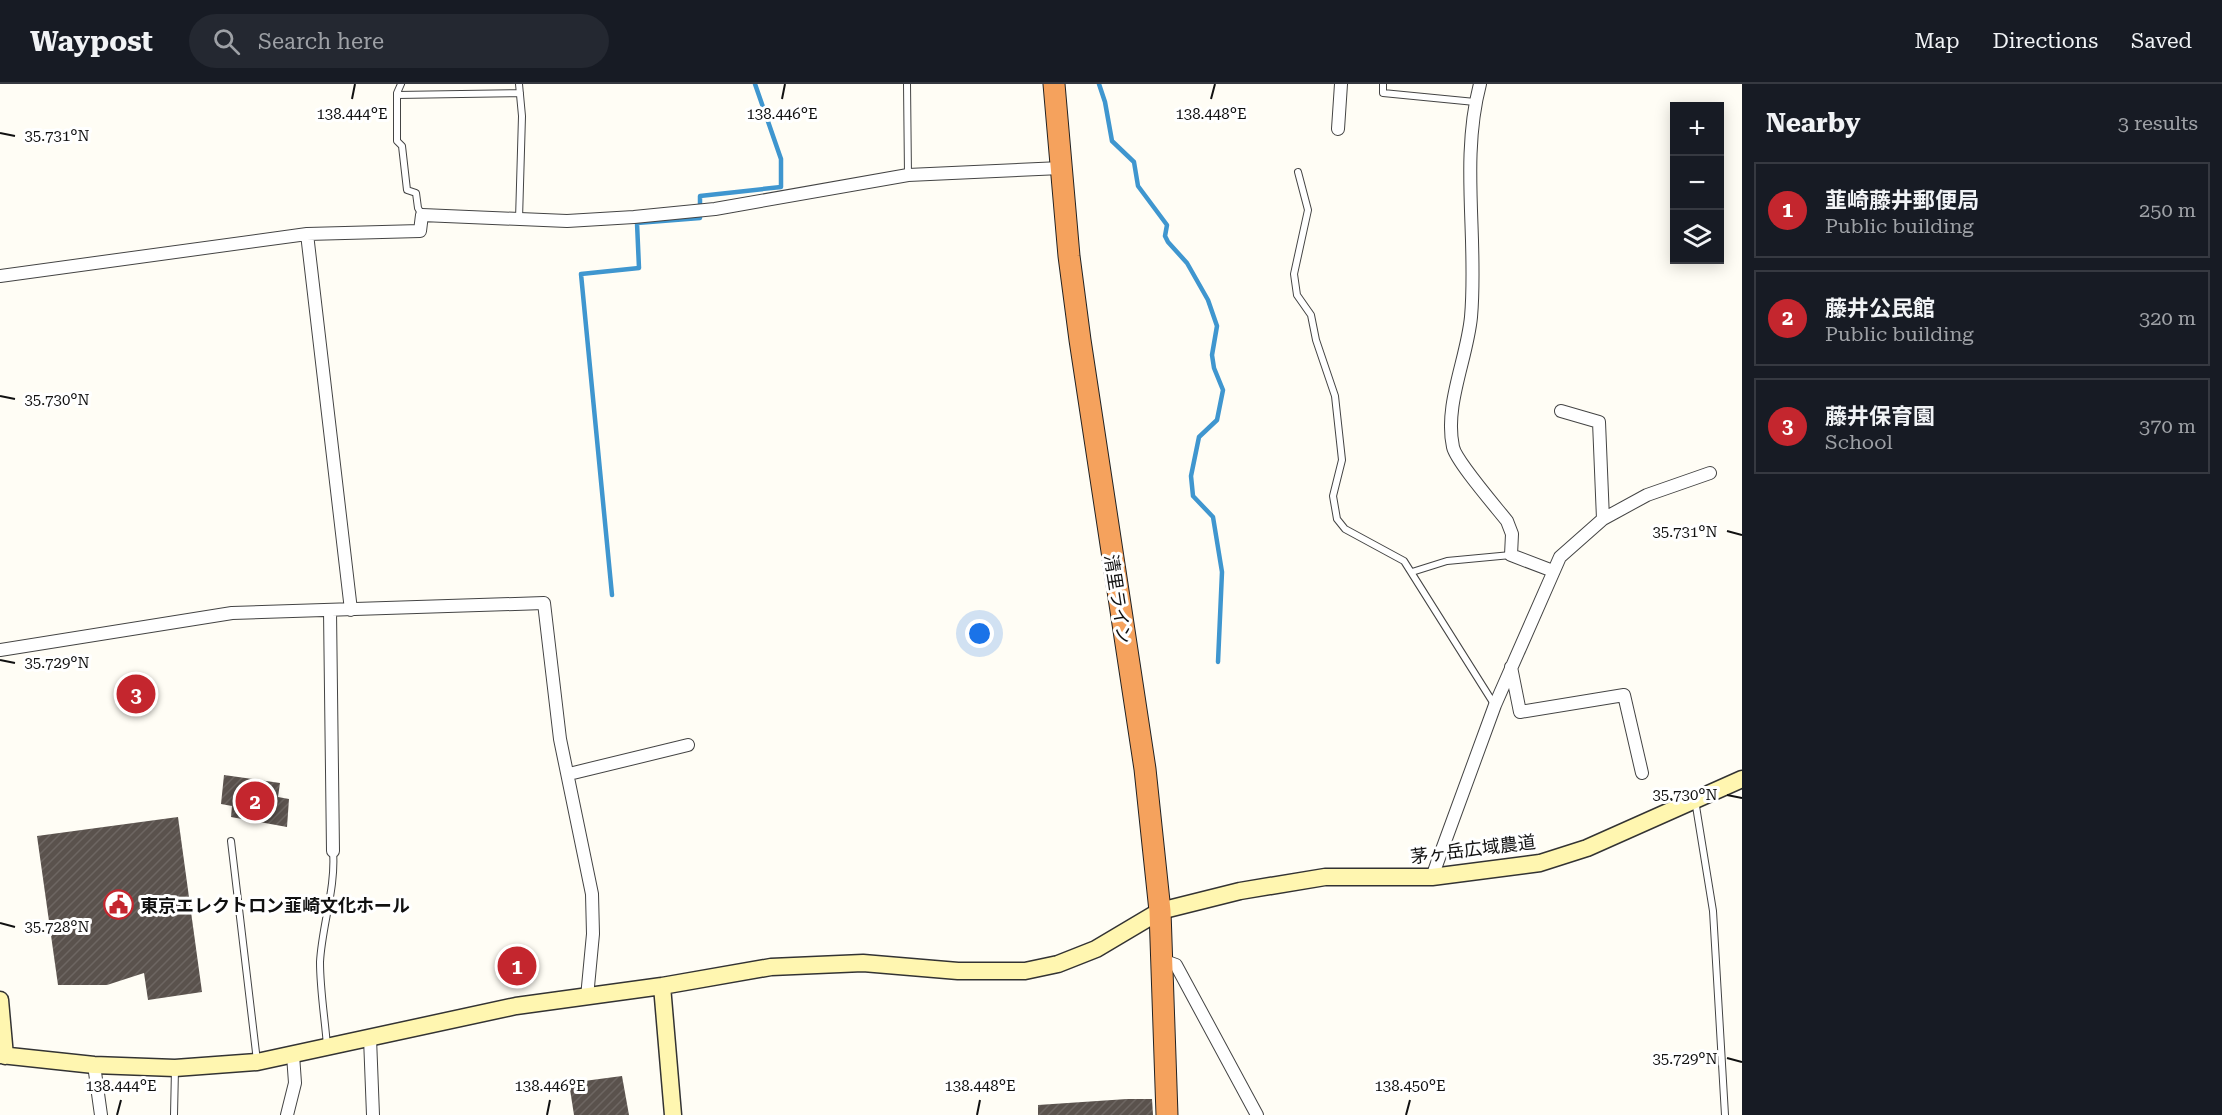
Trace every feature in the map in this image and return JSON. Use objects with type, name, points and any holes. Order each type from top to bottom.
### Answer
[{"type":"highway","name":"清里ライン","points":[[1054,84],[1080,340],[1145,768],[1160,911],[1167,1115]]},
{"type":"street","points":[[1338,129],[1341,84]]},
{"type":"street","points":[[1480,84],[1475,102],[1471,142],[1471,317],[1451,431],[1454,451],[1507,521],[1512,534],[1511,555],[1553,571]]},
{"type":"street","points":[[0,276],[307,234],[420,231],[422,215],[567,221],[715,209],[908,175],[1061,168]]},
{"type":"street","points":[[307,234],[351,610]]},
{"type":"street","points":[[1561,411],[1599,422],[1603,519]]},
{"type":"street","points":[[1432,878],[1495,705],[1560,557],[1603,519],[1647,495],[1710,473]]},
{"type":"street","points":[[0,650],[203,616],[544,603],[560,740],[592,894],[593,934],[586,997]]},
{"type":"street","points":[[330,611],[333,851]]},
{"type":"street","points":[[1511,667],[1520,712],[1624,695],[1642,773]]},
{"type":"street","points":[[568,774],[688,746]]},
{"type":"street","name":"茅ヶ岳広域農道","points":[[2,1055],[94,1065],[176,1068],[257,1062],[516,1006],[662,986],[771,967],[863,963],[990,972],[1025,971],[1058,964],[1096,949],[1160,911],[1240,891],[1325,877],[1432,878],[1540,863],[1587,848],[1742,779]]},
{"type":"street","points":[[1162,960],[1176,965],[1257,1115]]},
{"type":"street","points":[[662,986],[673,1115]]},
{"type":"street","points":[[0,1000],[2,1055]]},
{"type":"street","points":[[370,1038],[373,1115]]},
{"type":"street","points":[[287,1115],[295,1083],[293,1054]]},
{"type":"street","points":[[94,1065],[101,1115]]},
{"type":"lane","points":[[401,84],[397,95],[397,141],[402,146],[407,190],[416,193],[418,208],[422,215]]},
{"type":"lane","points":[[519,84],[522,116],[519,219]]},
{"type":"lane","points":[[908,84],[908,175]]},
{"type":"lane","points":[[1383,84],[1383,93],[1475,102]]},
{"type":"lane","points":[[397,95],[520,93]]},
{"type":"lane","points":[[1298,172],[1308,210],[1294,274],[1297,295],[1311,315],[1316,340],[1335,396],[1342,460],[1333,496],[1337,519],[1345,529],[1404,561],[1495,705]]},
{"type":"lane","points":[[1412,572],[1446,561],[1511,555]]},
{"type":"lane","points":[[1700,797],[1713,911],[1725,1115]]},
{"type":"lane","points":[[231,842],[257,1062]]},
{"type":"lane","points":[[327,1047],[320,964],[324,926],[335,869],[333,851]]},
{"type":"lane","points":[[174,1115],[176,1068]]},
{"type":"building","points":[[224,775],[280,783],[278,797],[289,799],[287,827],[231,817],[232,806],[221,804]]},
{"type":"building","name":"東京エレクトロン韮崎文化ホール","points":[[178,817],[202,992],[148,1000],[144,973],[107,985],[58,985],[37,836]]},
{"type":"building","points":[[527,952],[531,976],[507,980],[503,956]]},
{"type":"building","points":[[622,1076],[629,1115],[574,1115],[569,1083]]},
{"type":"building","points":[[1152,1099],[1153,1115],[1038,1115],[1038,1105]]},
{"type":"waterway","points":[[612,595],[581,274],[639,268],[637,223],[700,218],[700,196],[781,187],[781,159],[755,84]]},
{"type":"waterway","points":[[1099,84],[1105,102],[1112,141],[1134,162],[1138,186],[1167,225],[1165,236],[1187,263],[1208,300],[1217,326],[1212,355],[1214,368],[1223,390],[1217,420],[1199,437],[1191,476],[1193,496],[1213,517],[1222,572],[1218,662]]},
{"type":"place","name":"藤井保育園","points":[[136,694]]},
{"type":"place","name":"藤井公民館","points":[[255,801]]},
{"type":"place","name":"東京エレクトロン韮崎文化ホール","points":[[119,905]]},
{"type":"place","name":"韮崎藤井郵便局","points":[[517,966]]}]
